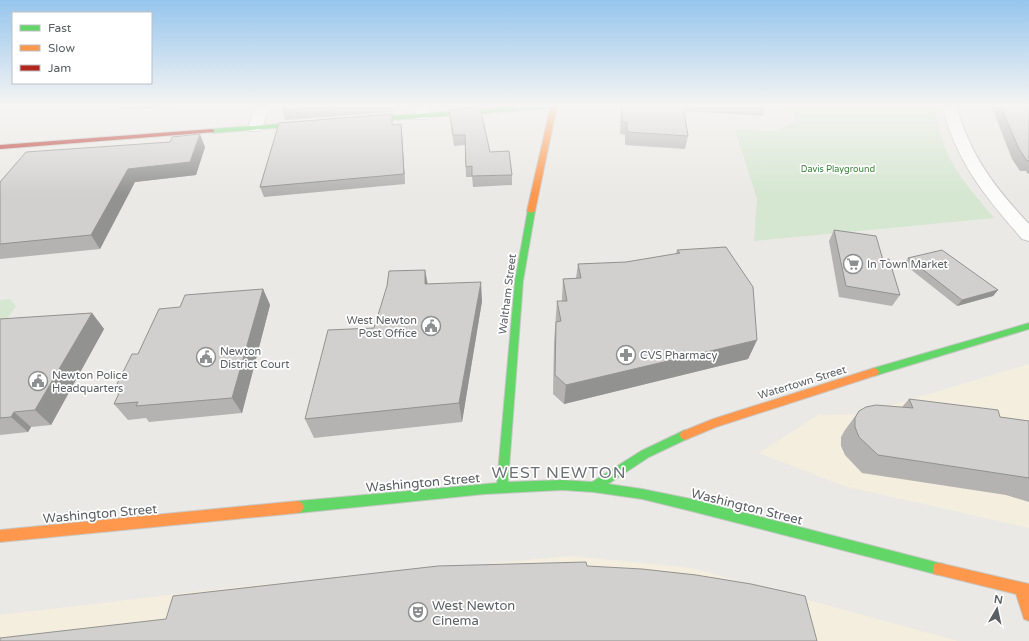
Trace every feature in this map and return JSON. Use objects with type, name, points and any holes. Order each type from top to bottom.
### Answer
[{"type":"main road","points":[[0,147],[162,135]]},
{"type":"main road","name":"Waltham Street","points":[[502,488],[519,281],[535,189],[547,135]]},
{"type":"main road","name":"Watertown Street","points":[[593,487],[645,454],[676,438],[713,423],[964,344],[1029,326]]},
{"type":"main road","name":"Washington Street","points":[[0,536],[502,488],[562,485],[593,487],[629,492],[698,507],[1025,590]]},
{"type":"main road","points":[[1025,590],[1029,614]]},
{"type":"street","points":[[957,135],[979,174],[998,201],[1029,235]]},
{"type":"shaded area","points":[[1029,364],[1029,528],[844,486],[759,453],[818,415],[862,414]]},
{"type":"shaded area","points":[[570,556],[691,568],[958,641],[0,641],[0,615],[238,587]]},
{"type":"green space","name":"Davis Playground","points":[[737,135],[941,135],[949,157],[960,176],[994,218],[754,241],[757,199]]},
{"type":"green space","points":[[10,299],[16,306],[0,329],[0,300]]},
{"type":"building","points":[[200,135],[190,162],[128,169],[91,235],[0,244],[0,182],[26,152],[170,142],[172,137]]},
{"type":"building","points":[[275,135],[402,135],[404,174],[260,187]]},
{"type":"building","points":[[453,135],[486,135],[490,152],[509,151],[512,175],[472,176],[472,166],[466,167],[465,135]]},
{"type":"building","points":[[1013,135],[1029,135],[1029,161],[1027,161],[1019,149]]},
{"type":"building","points":[[834,230],[876,236],[883,260],[889,259],[900,295],[846,286]]},
{"type":"building","points":[[726,247],[753,287],[757,340],[566,385],[555,375],[556,322],[561,321],[557,301],[567,301],[563,279],[581,278],[578,264],[626,262],[680,253],[677,250]]},
{"type":"building","points":[[942,250],[998,290],[962,300],[908,258]]},
{"type":"building","points":[[425,270],[425,284],[481,282],[459,403],[305,419],[328,330],[374,328],[387,286],[389,271]]},
{"type":"building","name":"Newton District Court","points":[[263,289],[232,398],[136,406],[138,402],[114,404],[121,389],[114,390],[132,354],[138,354],[159,309],[180,307],[185,295]]},
{"type":"building","name":"Newton Police Headquarters","points":[[92,313],[35,410],[14,412],[11,417],[0,418],[0,319]]},
{"type":"building","points":[[909,399],[998,410],[1000,417],[1029,421],[1029,478],[878,455],[859,437],[855,427],[855,418],[859,411],[866,407],[876,405],[913,408]]},
{"type":"building","points":[[586,562],[587,566],[642,569],[696,575],[751,584],[805,596],[817,641],[0,641],[0,638],[166,619],[173,596],[438,566]]},
{"type":"traffic: fast","points":[[502,488],[519,281],[531,211]]},
{"type":"traffic: fast","points":[[874,372],[1029,326]]},
{"type":"traffic: fast","points":[[298,507],[485,489],[562,485],[593,487],[645,454],[685,435]]},
{"type":"traffic: fast","points":[[593,487],[642,494],[691,505],[939,569]]},
{"type":"traffic: slow","points":[[531,211],[548,135]]},
{"type":"traffic: slow","points":[[685,435],[713,423],[874,372]]},
{"type":"traffic: slow","points":[[0,536],[298,507]]},
{"type":"traffic: slow","points":[[939,569],[1029,591]]},
{"type":"traffic: slow","points":[[1021,589],[1029,614]]},
{"type":"traffic: jam","points":[[0,147],[160,135]]},
{"type":"place","name":"In Town Market","points":[[853,264]]},
{"type":"place","name":"West Newton Post Office","points":[[431,326]]},
{"type":"place","name":"CVS Pharmacy","points":[[626,355]]},
{"type":"place","name":"Newton District Court","points":[[206,357]]},
{"type":"place","name":"Newton Police Headquarters","points":[[38,381]]},
{"type":"place","name":"West Newton Cinema","points":[[418,612]]},
{"type":"district","name":"WEST NEWTON","points":[[559,472]]}]
